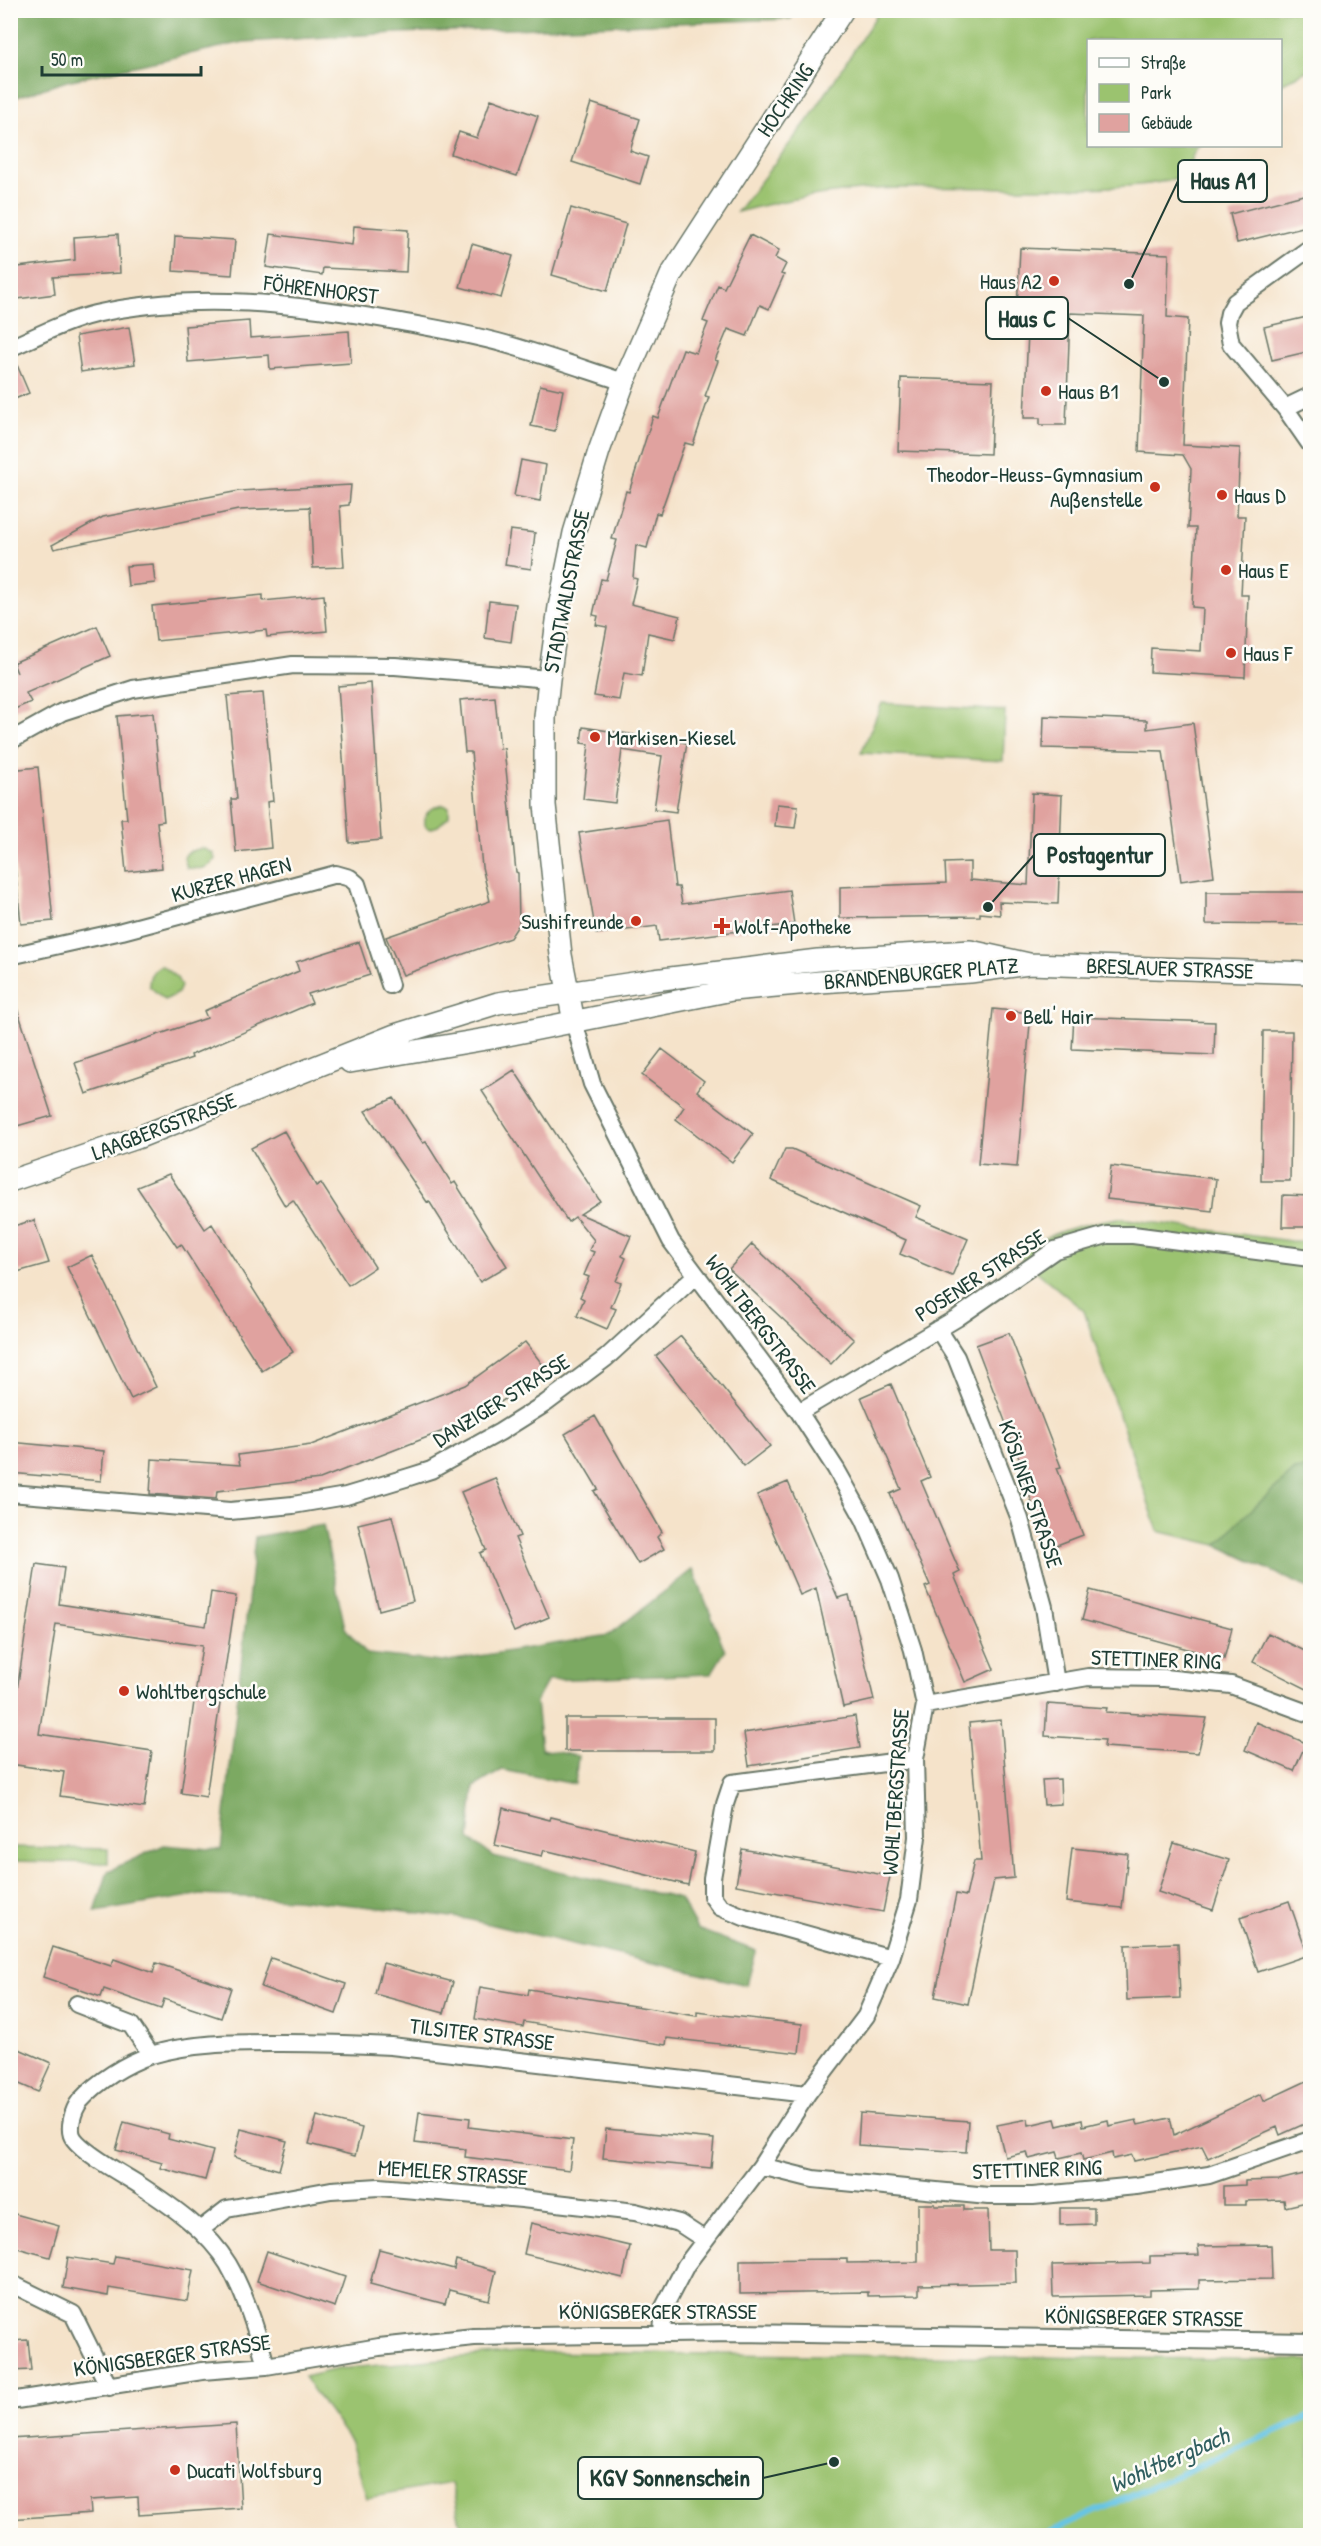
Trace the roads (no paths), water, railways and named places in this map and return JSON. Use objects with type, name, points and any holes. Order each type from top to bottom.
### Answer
[{"type":"street","name":"HOCHRING","points":[[725,189],[843,10]]},
{"type":"street","name":"STADTWALDSTRASSE","points":[[574,1022],[567,993],[545,805],[545,717],[549,679],[574,533],[599,451],[624,382],[671,275],[725,189]]},
{"type":"street","points":[[1311,248],[1235,302],[1229,312],[1227,323],[1231,344],[1285,408],[1311,444]]},
{"type":"street","name":"FÖHRENHORST","points":[[10,348],[93,314],[208,301],[273,304],[362,315],[450,331],[511,345],[624,382]]},
{"type":"street","points":[[1285,408],[1311,396]]},
{"type":"street","points":[[10,741],[62,712],[133,689],[293,665],[395,666],[549,679]]},
{"type":"street","name":"KURZER HAGEN","points":[[10,956],[122,931],[336,874],[350,878],[357,884],[390,985]]},
{"type":"street","name":"BRANDENBURGER PLATZ","points":[[567,993],[818,960],[970,951],[1029,964]]},
{"type":"street","name":"BRANDENBURGER PLATZ","points":[[574,1022],[732,990],[970,972],[1029,964]]},
{"type":"street","name":"BRESLAUER STRASSE","points":[[1029,964],[1311,973]]},
{"type":"street","name":"LAAGBERGSTRASSE","points":[[10,1181],[137,1138],[395,1035],[498,1003],[567,993]]},
{"type":"street","name":"LAAGBERGSTRASSE","points":[[317,1066],[417,1052],[574,1022]]},
{"type":"street","name":"WOHLTBERGSTRASSE","points":[[574,1022],[592,1084],[671,1240],[799,1412],[836,1469],[864,1519],[890,1579],[913,1650],[925,1705],[915,1759],[917,1837],[909,1900],[891,1958],[866,2016],[807,2094],[761,2166],[686,2265],[664,2307],[662,2333]]},
{"type":"street","name":"POSENER STRASSE","points":[[799,1412],[938,1329],[1055,1250],[1107,1235],[1133,1235],[1311,1257]]},
{"type":"street","name":"DANZIGER STRASSE","points":[[10,1493],[230,1511],[293,1505],[346,1496],[409,1477],[441,1464],[500,1432],[546,1403],[606,1358],[696,1275]]},
{"type":"street","name":"KÖSLINER STRASSE","points":[[938,1329],[956,1357],[1020,1519],[1044,1607],[1056,1683]]},
{"type":"street","name":"STETTINER RING","points":[[925,1705],[1088,1677],[1164,1678],[1231,1685],[1311,1714]]},
{"type":"street","points":[[891,1958],[744,1917],[720,1907],[712,1896],[712,1878],[732,1783],[915,1759]]},
{"type":"street","points":[[77,2004],[131,2025],[151,2055]]},
{"type":"street","name":"TILSITER STRASSE","points":[[266,2366],[254,2322],[228,2264],[200,2230],[170,2205],[87,2151],[73,2138],[70,2127],[76,2105],[89,2091],[116,2072],[151,2055],[190,2046],[245,2043],[361,2044],[807,2094]]},
{"type":"street","name":"STETTINER RING","points":[[761,2166],[813,2179],[988,2196],[1033,2196],[1136,2186],[1209,2175],[1311,2140]]},
{"type":"street","name":"MEMELER STRASSE","points":[[200,2230],[227,2209],[331,2190],[380,2187],[522,2199],[635,2212],[679,2223],[705,2240]]},
{"type":"street","points":[[10,2283],[73,2314],[109,2387]]},
{"type":"street","name":"KÖNIGSBERGER STRASSE","points":[[10,2401],[202,2371],[266,2366],[379,2347],[474,2337],[662,2333],[1311,2342]]},
{"type":"waterway","name":"Wohltbergbach","points":[[1041,2536],[1310,2416]]},
{"type":"place","name":"Haus A2","points":[[1054,281]]},
{"type":"place","name":"Haus A1","points":[[1129,284]]},
{"type":"place","name":"Haus C","points":[[1164,382]]},
{"type":"place","name":"Haus B1","points":[[1046,391]]},
{"type":"place","name":"Theodor-Heuss-Gymnasium Außenstelle","points":[[1155,487]]},
{"type":"place","name":"Haus D","points":[[1222,495]]},
{"type":"place","name":"Haus E","points":[[1226,570]]},
{"type":"place","name":"Haus F","points":[[1231,653]]},
{"type":"place","name":"Markisen-Kiesel","points":[[595,737]]},
{"type":"place","name":"Postagentur","points":[[988,907]]},
{"type":"place","name":"Sushifreunde","points":[[636,921]]},
{"type":"place","name":"Wolf-Apotheke","points":[[722,926]]},
{"type":"place","name":"Bell' Hair","points":[[1011,1016]]},
{"type":"place","name":"Wohltbergschule","points":[[124,1691]]},
{"type":"place","name":"KGV Sonnenschein","points":[[834,2462]]},
{"type":"place","name":"Ducati Wolfsburg","points":[[175,2470]]}]
